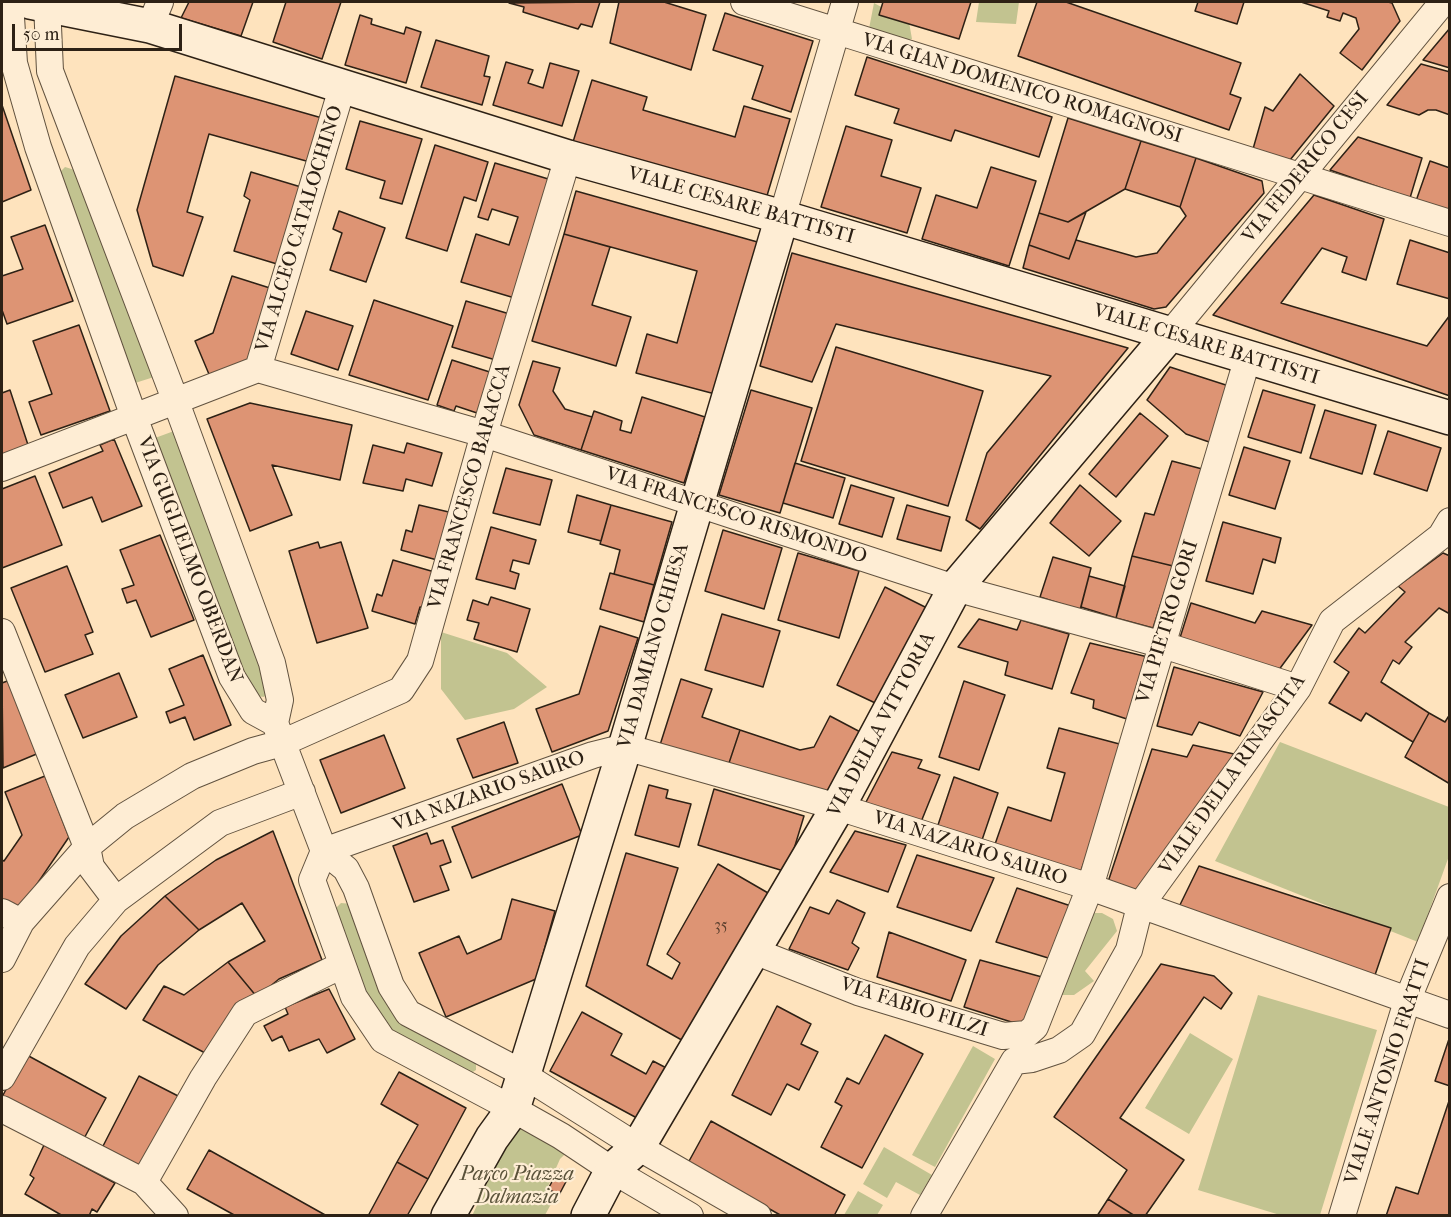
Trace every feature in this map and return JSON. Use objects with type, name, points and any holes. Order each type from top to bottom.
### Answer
[{"type":"street","name":"VIA GUGLIELMO OBERDAN","points":[[10,2],[14,63],[38,147],[134,417],[232,677],[253,711],[278,733]]},
{"type":"street","name":"VIA GIAN DOMENICO ROMAGNOSI","points":[[744,2],[1449,223]]},
{"type":"street","points":[[782,217],[845,2]]},
{"type":"street","name":"VIA FEDERICO CESI","points":[[1170,334],[1443,2]]},
{"type":"street","name":"VIA GUGLIELMO OBERDAN","points":[[39,3],[50,71],[272,663],[280,700],[278,733]]},
{"type":"street","name":"VIALE CESARE BATTISTI","points":[[39,3],[155,14],[342,88],[568,157],[782,217],[1449,418]]},
{"type":"street","name":"VIA ALCEO CATALOCHINO","points":[[258,369],[342,88]]},
{"type":"street","points":[[38,147],[73,134]]},
{"type":"street","name":"VIA FRANCESCO BARACCA","points":[[2,959],[11,917],[87,847],[125,816],[192,776],[253,751],[278,733],[401,690],[420,661],[484,434],[568,157]]},
{"type":"street","name":"VIA DAMIANO CHIESA","points":[[513,1109],[625,747],[782,217]]},
{"type":"street","name":"VIA DELLA VITTORIA","points":[[612,1170],[638,1147],[754,951],[838,807],[955,588],[1170,334]]},
{"type":"street","name":"VIA PIETRO GORI","points":[[1090,887],[1160,644],[1248,357]]},
{"type":"street","points":[[176,402],[258,369]]},
{"type":"street","name":"VIA FRANCESCO RISMONDO","points":[[258,369],[484,434],[955,588],[1160,644],[1298,688]]},
{"type":"street","name":"VIA GUGLIELMO OBERDAN","points":[[134,417],[176,402]]},
{"type":"street","points":[[2,468],[134,417]]},
{"type":"street","name":"VIALE DELLA RINASCITA","points":[[1140,906],[1298,688],[1332,621],[1441,536],[1449,521]]},
{"type":"street","points":[[2,632],[87,847],[91,867],[116,900]]},
{"type":"street","points":[[278,733],[324,851],[346,869],[351,878],[391,986],[408,1013],[522,1075],[638,1147],[758,1215]]},
{"type":"street","name":"VIA NAZARIO SAURO","points":[[324,851],[593,755],[625,747],[838,807],[1090,887],[1449,1016]]},
{"type":"street","points":[[2,1077],[77,946],[116,900],[220,823],[302,792]]},
{"type":"street","points":[[324,851],[312,880],[354,997],[382,1040],[561,1136],[612,1170],[690,1215]]},
{"type":"street","points":[[924,1215],[1027,1034],[1035,1027],[1090,887]]},
{"type":"street","name":"VIALE ANTONIO FRATTI","points":[[1342,1215],[1407,1001],[1449,897]]},
{"type":"street","points":[[1014,1060],[1032,1059],[1059,1050],[1082,1034],[1129,950],[1140,906]]},
{"type":"street","name":"VIA FABIO FILZI","points":[[754,951],[858,992],[992,1033],[1003,1036],[1027,1034]]},
{"type":"street","points":[[144,1182],[203,1078],[244,1013],[342,965]]},
{"type":"street","points":[[2,1109],[144,1182],[174,1215]]},
{"type":"street","points":[[448,1215],[492,1138],[513,1109]]},
{"type":"street","points":[[588,1215],[612,1170]]},
{"type":"green space","points":[[979,2],[1019,2],[1016,24],[976,22]]},
{"type":"green space","points":[[874,3],[909,22],[912,39],[867,39]]},
{"type":"green space","points":[[65,167],[78,171],[154,377],[135,383],[56,176]]},
{"type":"green space","points":[[174,431],[271,687],[264,697],[250,695],[155,438]]},
{"type":"green space","points":[[441,632],[507,653],[547,687],[514,709],[465,720],[441,689]]},
{"type":"green space","points":[[1280,742],[1449,807],[1449,856],[1418,942],[1215,861]]},
{"type":"green space","points":[[341,903],[352,904],[370,965],[476,1058],[476,1070],[465,1077],[390,1032],[370,1006],[333,911]]},
{"type":"green space","points":[[1102,913],[1113,919],[1117,931],[1085,971],[1094,981],[1074,995],[1061,995],[1089,916]]},
{"type":"green space","points":[[1258,995],[1377,1030],[1320,1215],[1280,1215],[1198,1190]]},
{"type":"green space","points":[[1190,1033],[1233,1059],[1189,1134],[1145,1108]]},
{"type":"green space","points":[[973,1046],[995,1059],[935,1167],[912,1155]]},
{"type":"green space","name":"Parco Piazza Dalmazia","points":[[519,1127],[566,1153],[560,1159],[546,1191],[556,1195],[545,1215],[472,1216],[496,1164]]},
{"type":"green space","points":[[884,1147],[932,1175],[920,1195],[896,1182],[887,1198],[863,1184]]},
{"type":"green space","points":[[858,1191],[883,1205],[877,1215],[844,1215]]},
{"type":"building","points":[[189,2],[253,2],[241,36],[181,18]]},
{"type":"building","points":[[286,2],[341,2],[322,59],[273,42]]},
{"type":"building","points":[[600,2],[592,27],[581,24],[578,29],[523,12],[524,7],[509,3]]},
{"type":"building","points":[[619,2],[664,2],[706,15],[691,70],[610,43]]},
{"type":"building","points":[[883,2],[971,2],[959,39],[879,15]]},
{"type":"building","points":[[1037,2],[1066,2],[1241,63],[1230,94],[1241,98],[1229,130],[1018,56]]},
{"type":"building","points":[[1198,2],[1244,2],[1237,24],[1195,11]]},
{"type":"building","points":[[1301,2],[1388,2],[1392,3],[1400,21],[1362,70],[1340,53],[1359,29],[1356,18],[1343,13],[1340,21],[1327,17],[1329,11]]},
{"type":"building","points":[[725,13],[813,41],[791,112],[752,99],[763,66],[713,50]]},
{"type":"building","points":[[360,15],[372,19],[371,24],[404,34],[406,27],[421,32],[406,83],[345,65]]},
{"type":"building","points":[[1450,28],[1450,68],[1423,60]]},
{"type":"building","points":[[436,40],[489,56],[484,76],[490,77],[482,105],[421,87]]},
{"type":"building","points":[[867,57],[1052,117],[1039,157],[955,130],[951,141],[894,123],[899,109],[855,95]]},
{"type":"building","points":[[506,62],[533,70],[528,83],[543,88],[550,63],[579,71],[562,126],[493,105]]},
{"type":"building","points":[[1421,64],[1450,72],[1450,115],[1428,110],[1419,115],[1387,105]]},
{"type":"building","points":[[1300,74],[1334,106],[1290,160],[1253,149],[1265,107],[1273,111]]},
{"type":"building","points":[[175,76],[329,120],[317,164],[209,134],[187,212],[203,217],[183,276],[153,266],[137,210]]},
{"type":"building","points":[[592,80],[647,97],[643,110],[735,137],[744,106],[790,119],[766,199],[573,142]]},
{"type":"building","points":[[2,105],[31,190],[2,202]]},
{"type":"building","points":[[1068,118],[1141,141],[1125,189],[1068,222],[1039,213]]},
{"type":"building","points":[[360,121],[422,139],[402,204],[380,198],[385,181],[346,169]]},
{"type":"building","points":[[846,126],[892,140],[881,176],[921,188],[907,233],[821,207]]},
{"type":"building","points":[[1358,137],[1422,158],[1410,198],[1330,170]]},
{"type":"building","points":[[1141,141],[1196,158],[1180,207],[1125,189]]},
{"type":"building","points":[[435,145],[488,162],[476,201],[464,197],[447,251],[406,238]]},
{"type":"building","points":[[1196,158],[1262,181],[1264,193],[1166,307],[1154,309],[1023,268],[1029,245],[1069,259],[1076,240],[1136,257],[1157,253],[1186,216],[1180,207]]},
{"type":"building","points":[[1430,161],[1450,168],[1450,212],[1416,201]]},
{"type":"building","points":[[495,163],[555,181],[518,299],[461,282],[476,234],[509,245],[518,217],[492,209],[488,220],[478,217]]},
{"type":"building","points":[[991,167],[1036,181],[1009,266],[922,239],[936,195],[977,208]]},
{"type":"building","points":[[251,172],[301,187],[277,264],[234,251],[250,200],[244,196]]},
{"type":"building","points":[[576,191],[761,243],[715,394],[636,373],[647,334],[677,343],[697,271],[564,234]]},
{"type":"building","points":[[1314,195],[1384,219],[1366,280],[1342,272],[1347,257],[1322,248],[1281,303],[1427,346],[1450,315],[1450,396],[1213,315]]},
{"type":"building","points":[[339,211],[385,228],[366,282],[330,270],[342,233],[333,229]]},
{"type":"building","points":[[1086,212],[1069,259],[1029,245],[1039,213],[1068,222]]},
{"type":"building","points":[[45,225],[73,301],[7,324],[2,310],[2,276],[23,269],[11,237]]},
{"type":"building","points":[[564,234],[610,247],[592,305],[631,317],[616,366],[532,341]]},
{"type":"building","points":[[1410,240],[1450,253],[1450,299],[1397,284]]},
{"type":"building","points":[[792,253],[1128,348],[980,529],[966,520],[987,453],[1051,376],[836,324],[812,382],[760,366]]},
{"type":"building","points":[[232,276],[273,289],[248,364],[211,379],[195,341],[213,333]]},
{"type":"building","points":[[374,300],[453,326],[428,400],[349,375]]},
{"type":"building","points":[[466,301],[513,315],[499,361],[452,347]]},
{"type":"building","points":[[306,311],[353,326],[338,370],[291,354]]},
{"type":"building","points":[[79,325],[110,411],[41,435],[29,402],[52,394],[33,341]]},
{"type":"building","points":[[836,347],[983,391],[948,506],[801,461]]},
{"type":"building","points":[[452,360],[496,374],[477,413],[456,406],[454,411],[437,405]]},
{"type":"building","points":[[533,361],[560,368],[553,391],[565,409],[592,417],[581,450],[534,435],[519,405]]},
{"type":"building","points":[[1170,367],[1232,387],[1212,443],[1186,434],[1147,400]]},
{"type":"building","points":[[10,390],[30,451],[2,460],[2,393]]},
{"type":"building","points":[[751,390],[812,408],[780,513],[719,495]]},
{"type":"building","points":[[1263,390],[1315,405],[1301,453],[1248,437]]},
{"type":"building","points":[[642,397],[705,417],[684,483],[581,450],[594,411],[622,421],[620,430],[631,433]]},
{"type":"building","points":[[250,403],[352,425],[340,480],[272,465],[292,515],[250,531],[207,419]]},
{"type":"building","points":[[1325,410],[1376,425],[1362,474],[1310,458]]},
{"type":"building","points":[[1140,413],[1168,436],[1116,497],[1089,474]]},
{"type":"building","points":[[1388,431],[1441,448],[1427,491],[1374,474]]},
{"type":"building","points":[[114,439],[142,506],[102,522],[92,497],[63,508],[49,473],[103,451],[100,445]]},
{"type":"building","points":[[407,443],[442,453],[432,486],[406,479],[403,491],[363,483],[373,445],[404,453]]},
{"type":"building","points":[[1244,447],[1290,461],[1275,509],[1229,495]]},
{"type":"building","points":[[1172,461],[1206,470],[1173,566],[1132,556],[1145,513],[1154,515]]},
{"type":"building","points":[[795,463],[845,478],[833,518],[783,503]]},
{"type":"building","points":[[506,468],[552,480],[540,525],[493,513]]},
{"type":"building","points":[[35,476],[62,545],[2,568],[2,489]]},
{"type":"building","points":[[851,485],[894,498],[882,537],[839,524]]},
{"type":"building","points":[[1080,485],[1121,521],[1089,556],[1050,523]]},
{"type":"building","points":[[577,495],[611,505],[601,541],[568,532]]},
{"type":"building","points":[[419,505],[453,513],[437,560],[401,550],[406,530],[412,532]]},
{"type":"building","points":[[611,505],[672,522],[654,585],[614,574],[620,550],[600,544]]},
{"type":"building","points":[[907,505],[950,517],[941,551],[897,539]]},
{"type":"building","points":[[1223,522],[1281,538],[1275,563],[1263,559],[1253,594],[1206,581]]},
{"type":"building","points":[[491,527],[536,540],[529,564],[513,560],[510,571],[519,574],[515,589],[476,579]]},
{"type":"building","points":[[723,530],[782,548],[764,609],[705,591]]},
{"type":"building","points":[[160,535],[194,620],[151,637],[136,600],[127,603],[122,589],[134,585],[120,550]]},
{"type":"building","points":[[318,542],[320,548],[341,542],[368,628],[317,643],[289,551]]},
{"type":"building","points":[[798,553],[859,571],[839,638],[778,620]]},
{"type":"building","points":[[1443,553],[1450,556],[1450,614],[1439,608],[1405,642],[1412,647],[1399,664],[1393,660],[1381,682],[1429,713],[1413,742],[1366,713],[1361,721],[1329,703],[1349,672],[1334,662],[1359,628],[1365,633],[1405,592],[1398,586]]},
{"type":"building","points":[[1132,556],[1173,566],[1153,628],[1116,618]]},
{"type":"building","points":[[1053,557],[1091,568],[1080,610],[1040,597]]},
{"type":"building","points":[[393,560],[438,573],[427,609],[420,607],[415,624],[372,611],[377,594],[382,596]]},
{"type":"building","points":[[67,566],[93,632],[85,635],[93,654],[45,672],[11,588]]},
{"type":"building","points":[[610,573],[654,585],[644,622],[600,609]]},
{"type":"building","points":[[1089,576],[1125,586],[1116,618],[1081,607]]},
{"type":"building","points":[[885,587],[935,612],[888,709],[837,685]]},
{"type":"building","points":[[491,597],[530,609],[517,652],[474,639],[479,623],[467,620],[473,600],[488,605]]},
{"type":"building","points":[[1191,603],[1255,623],[1262,611],[1312,625],[1278,671],[1178,644]]},
{"type":"building","points":[[722,614],[780,631],[763,687],[705,670]]},
{"type":"building","points":[[979,619],[1017,630],[1021,620],[1069,634],[1052,689],[1005,675],[1008,662],[958,647]]},
{"type":"building","points":[[600,626],[638,638],[608,731],[552,752],[536,709],[579,694]]},
{"type":"building","points":[[1090,643],[1152,658],[1133,721],[1093,708],[1094,700],[1071,693]]},
{"type":"building","points":[[203,655],[231,725],[194,740],[185,717],[170,723],[166,712],[184,705],[169,669]]},
{"type":"building","points":[[1174,667],[1263,692],[1240,736],[1199,722],[1192,735],[1157,726]]},
{"type":"building","points":[[119,673],[137,717],[83,738],[65,695]]},
{"type":"building","points":[[681,679],[712,689],[702,717],[740,730],[728,766],[660,745]]},
{"type":"building","points":[[10,680],[39,753],[3,768],[2,683]]},
{"type":"building","points":[[964,681],[1005,695],[979,770],[939,757]]},
{"type":"building","points":[[1429,713],[1445,722],[1450,714],[1450,784],[1405,757]]},
{"type":"building","points":[[830,716],[866,735],[838,791],[823,796],[728,766],[740,730],[800,750],[814,747]]},
{"type":"building","points":[[504,722],[518,763],[473,778],[457,739]]},
{"type":"building","points":[[1059,728],[1127,746],[1079,876],[993,850],[1008,807],[1051,821],[1065,773],[1047,768]]},
{"type":"building","points":[[384,735],[405,788],[341,813],[320,760]]},
{"type":"building","points":[[1193,745],[1234,754],[1143,894],[1107,885],[1152,749],[1187,757]]},
{"type":"building","points":[[892,752],[922,760],[918,768],[940,775],[921,822],[865,804]]},
{"type":"building","points":[[45,776],[69,837],[18,912],[2,901],[2,860],[4,861],[22,835],[5,792]]},
{"type":"building","points":[[954,777],[998,793],[981,843],[937,828]]},
{"type":"building","points":[[562,784],[582,835],[472,878],[452,827]]},
{"type":"building","points":[[649,785],[668,790],[666,798],[691,804],[679,847],[635,835]]},
{"type":"building","points":[[714,789],[804,816],[787,872],[698,845]]},
{"type":"building","points":[[273,831],[322,960],[279,979],[257,997],[228,962],[265,941],[242,903],[199,930],[165,896],[216,860]]},
{"type":"building","points":[[855,831],[906,845],[888,892],[830,872]]},
{"type":"building","points":[[427,833],[431,844],[443,840],[451,862],[440,866],[449,890],[414,902],[393,846]]},
{"type":"building","points":[[626,853],[678,868],[647,965],[672,979],[680,963],[667,954],[718,864],[775,897],[687,1043],[586,986]]},
{"type":"building","points":[[917,855],[994,878],[971,931],[897,907]]},
{"type":"building","points":[[1199,866],[1391,928],[1374,978],[1176,913]]},
{"type":"building","points":[[1017,888],[1077,908],[1058,961],[996,942]]},
{"type":"building","points":[[165,896],[199,930],[158,965],[126,1009],[85,984],[121,936]]},
{"type":"building","points":[[512,899],[555,911],[536,979],[446,1017],[419,953],[459,936],[467,954],[501,939]]},
{"type":"building","points":[[837,900],[865,913],[852,943],[859,948],[848,970],[789,949],[810,907],[829,914]]},
{"type":"building","points":[[889,932],[966,960],[951,1001],[877,977]]},
{"type":"building","points":[[980,960],[1042,977],[1024,1026],[964,1007]]},
{"type":"building","points":[[228,962],[257,997],[207,1054],[143,1020],[164,986],[184,995]]},
{"type":"building","points":[[1161,964],[1214,976],[1232,993],[1221,1009],[1204,997],[1120,1118],[1184,1160],[1145,1216],[1135,1216],[1108,1199],[1127,1170],[1054,1117]]},
{"type":"building","points":[[329,989],[355,1039],[327,1053],[319,1039],[289,1051],[282,1036],[272,1041],[264,1026],[288,1014],[285,1007]]},
{"type":"building","points":[[777,1006],[811,1024],[801,1044],[818,1052],[799,1090],[787,1084],[771,1115],[732,1095]]},
{"type":"building","points":[[582,1012],[622,1034],[611,1055],[646,1074],[653,1061],[676,1073],[648,1124],[550,1071]]},
{"type":"building","points":[[885,1035],[923,1054],[862,1168],[821,1147],[842,1106],[835,1102],[847,1078],[859,1084]]},
{"type":"building","points":[[1450,1039],[1450,1086],[1435,1081]]},
{"type":"building","points":[[25,1054],[106,1098],[81,1144],[2,1097]]},
{"type":"building","points":[[399,1072],[466,1108],[428,1179],[397,1162],[418,1125],[381,1104]]},
{"type":"building","points":[[139,1076],[182,1098],[145,1170],[102,1148]]},
{"type":"building","points":[[1450,1098],[1450,1216],[1386,1216],[1396,1187],[1418,1194]]},
{"type":"building","points":[[711,1121],[845,1195],[834,1216],[782,1216],[688,1163]]},
{"type":"building","points":[[44,1145],[115,1183],[97,1212],[92,1209],[89,1216],[63,1216],[25,1194],[34,1178],[30,1175]]},
{"type":"building","points":[[209,1150],[327,1216],[236,1216],[187,1189]]},
{"type":"building","points":[[397,1162],[428,1179],[407,1216],[368,1216]]},
{"type":"building","points":[[559,1169],[570,1174],[559,1195],[548,1189]]},
{"type":"building","points":[[1108,1199],[1135,1216],[1097,1216]]}]
